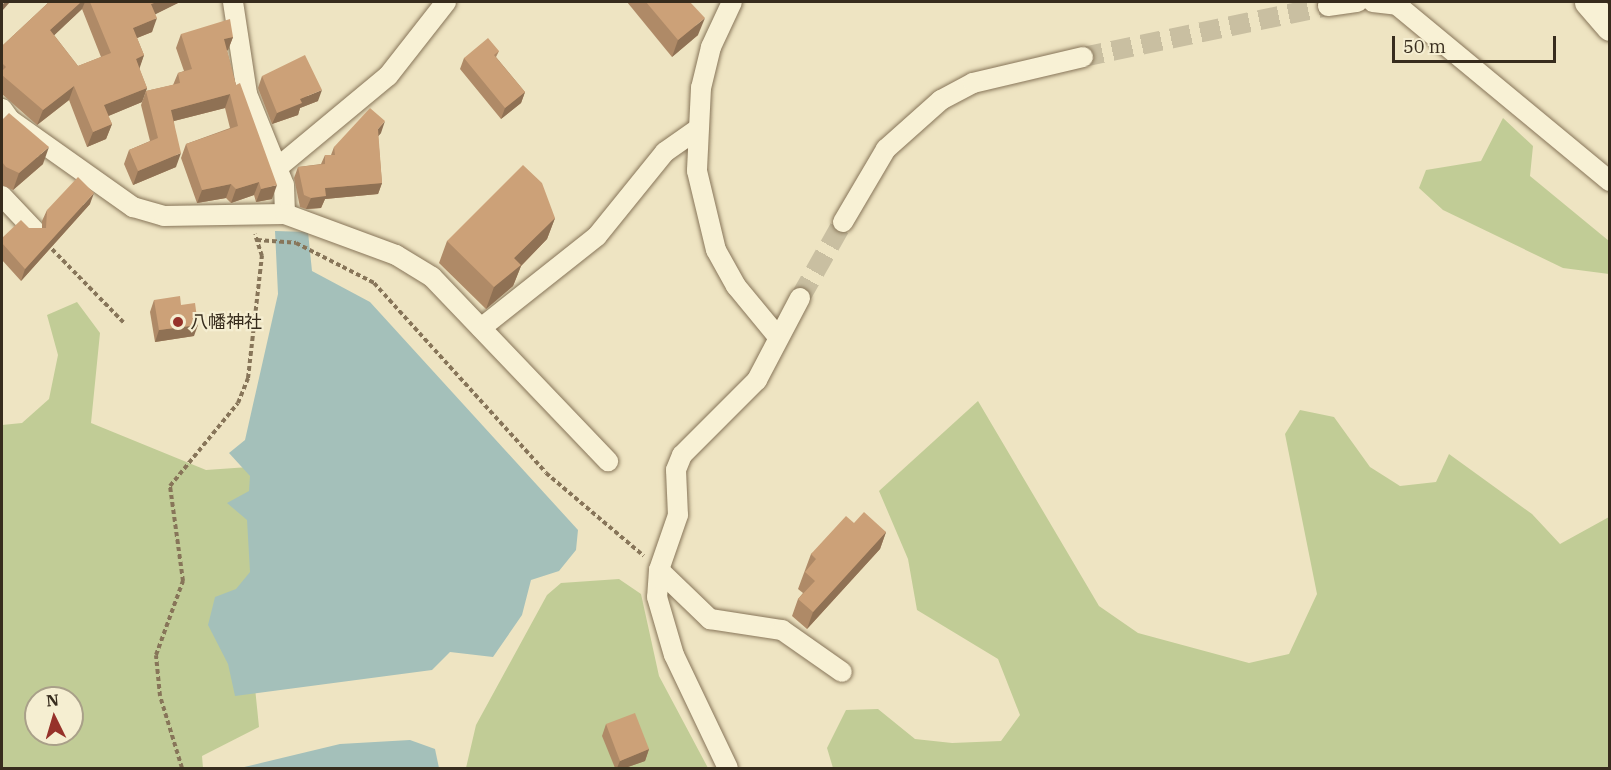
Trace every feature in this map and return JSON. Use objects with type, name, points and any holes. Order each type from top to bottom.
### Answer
[{"type":"main road","points":[[1588,2],[1610,27]]},
{"type":"street","points":[[233,2],[247,94],[277,168],[285,214]]},
{"type":"street","points":[[277,168],[388,76],[446,2]]},
{"type":"street","points":[[732,2],[711,47],[695,131],[703,213],[716,250],[736,286],[778,337]]},
{"type":"street","points":[[1328,6],[1358,2]]},
{"type":"street","points":[[1373,2],[1397,5],[1610,181]]},
{"type":"street","points":[[843,222],[886,149],[941,100],[973,83],[1083,57]]},
{"type":"street","points":[[2,108],[10,120],[133,207],[164,216],[285,214],[396,255],[432,277],[608,461]]},
{"type":"street","points":[[481,328],[597,236],[665,152],[695,131]]},
{"type":"street","points":[[2,196],[34,230]]},
{"type":"street","points":[[728,768],[674,655],[657,597],[658,570],[678,515],[676,470],[682,455],[757,380],[800,298]]},
{"type":"street","points":[[658,570],[710,619],[782,630],[842,672]]},
{"type":"path","points":[[182,768],[160,696],[156,655],[183,581],[170,486],[238,403],[248,378],[262,256],[249,216]]},
{"type":"path","points":[[34,230],[125,324]]},
{"type":"path","points":[[257,240],[296,243],[374,283],[546,473],[658,570]]},
{"type":"green space","points":[[1503,118],[1533,146],[1530,176],[1609,241],[1609,274],[1563,268],[1443,210],[1419,188],[1426,170],[1481,161]]},
{"type":"green space","points":[[77,302],[100,333],[91,423],[206,470],[264,466],[254,678],[259,727],[202,756],[203,768],[2,768],[2,425],[22,423],[49,399],[58,355],[47,315]]},
{"type":"green space","points":[[978,401],[1099,606],[1138,633],[1249,663],[1289,654],[1317,594],[1285,434],[1300,410],[1334,417],[1370,467],[1400,486],[1436,482],[1449,454],[1532,514],[1560,544],[1609,517],[1609,768],[833,768],[827,748],[846,710],[878,709],[915,739],[952,743],[1001,741],[1020,715],[998,659],[917,610],[908,559],[879,491]]},
{"type":"green space","points":[[619,579],[641,594],[659,676],[708,768],[466,768],[476,725],[547,595],[561,583]]},
{"type":"water","points":[[275,231],[308,232],[312,271],[370,302],[578,530],[576,550],[559,571],[531,580],[522,615],[493,657],[450,652],[432,670],[235,696],[228,664],[208,625],[215,597],[236,589],[250,572],[247,520],[227,503],[249,491],[250,476],[229,453],[245,440],[278,294]]},
{"type":"water","points":[[410,740],[435,749],[439,768],[240,768],[340,744]]},
{"type":"building","points":[[49,2],[81,2],[50,30],[78,66],[111,53],[90,2],[157,2],[151,4],[157,18],[133,28],[144,55],[136,59],[147,88],[104,105],[112,124],[93,132],[74,86],[43,110],[2,75],[6,67],[2,63],[2,46]]},
{"type":"building","points":[[646,2],[690,2],[705,18],[678,40]]},
{"type":"building","points":[[230,19],[233,37],[224,39],[236,85],[240,83],[277,185],[261,189],[259,182],[236,189],[231,184],[202,190],[186,144],[238,126],[230,94],[171,110],[181,153],[138,171],[129,150],[158,138],[146,91],[180,83],[178,73],[192,69],[181,34]]},
{"type":"building","points":[[488,38],[499,51],[494,55],[525,92],[505,108],[464,58]]},
{"type":"building","points":[[305,55],[322,90],[300,99],[302,103],[277,113],[262,76]]},
{"type":"building","points":[[370,108],[385,121],[378,129],[382,183],[325,188],[326,196],[311,198],[304,195],[298,167],[325,164],[325,155],[335,155],[334,147]]},
{"type":"building","points":[[9,113],[49,147],[19,173],[6,167],[2,162],[2,120]]},
{"type":"building","points":[[523,165],[542,183],[555,218],[514,258],[521,265],[494,287],[447,241]]},
{"type":"building","points":[[78,177],[94,193],[25,269],[2,243],[2,238],[21,220],[29,228],[46,228],[47,210]]},
{"type":"building","points":[[180,296],[181,305],[195,303],[198,325],[159,330],[154,300]]},
{"type":"building","points":[[864,512],[886,532],[813,612],[798,599],[815,581],[805,572],[816,559],[811,554],[846,516],[854,523]]},
{"type":"building","points":[[635,713],[649,749],[620,761],[606,724]]},
{"type":"tunnel","points":[[1083,57],[1328,6]]},
{"type":"tunnel","points":[[800,298],[843,222]]},
{"type":"place","name":"八幡神社","points":[[178,322]]}]
